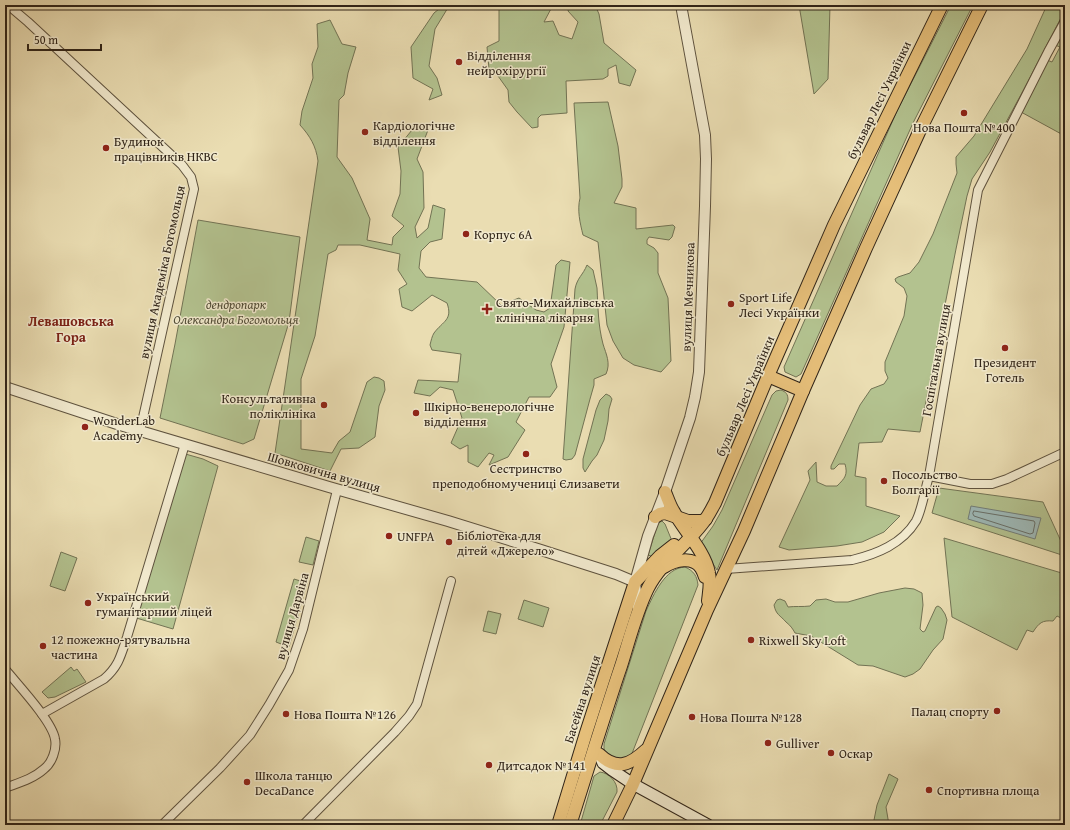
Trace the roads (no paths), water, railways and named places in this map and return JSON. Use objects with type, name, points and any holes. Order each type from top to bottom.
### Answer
[{"type":"main road","name":"бульвар Лесі Українки","points":[[638,612],[648,589],[660,570],[706,518],[717,498],[834,225],[942,5]]},
{"type":"main road","points":[[613,825],[633,784],[707,610],[744,531],[803,391],[920,130],[982,5]]},
{"type":"main road","points":[[768,376],[803,391]]},
{"type":"main road","points":[[665,492],[671,507],[702,554],[709,573],[710,581],[707,610]]},
{"type":"main road","points":[[655,517],[665,513],[688,521],[702,521],[706,518]]},
{"type":"main road","points":[[635,582],[660,556],[678,543],[690,537]]},
{"type":"main road","points":[[660,570],[678,561],[693,561],[701,568],[709,592]]},
{"type":"main road","name":"Басейна вулиця","points":[[558,825],[635,582]]},
{"type":"main road","name":"Басейна вулиця","points":[[570,825],[638,612]]},
{"type":"main road","points":[[596,740],[599,754],[607,767],[633,784],[708,825]]},
{"type":"main road","points":[[599,754],[611,763],[622,764],[630,762],[649,747]]},
{"type":"street","name":"вулиця Академіка Богомольця","points":[[8,5],[182,165],[191,177],[194,189],[140,431]]},
{"type":"street","name":"вулиця Мечникова","points":[[638,612],[635,582],[648,536],[665,492],[690,418],[699,372],[706,159],[705,135],[681,5]]},
{"type":"street","name":"Госпітальна вулиця","points":[[726,569],[852,560],[882,551],[905,535],[916,520],[929,476],[978,190],[1065,21]]},
{"type":"street","name":"Шовковична вулиця","points":[[5,387],[140,431],[337,490],[448,521],[548,552],[635,582]]},
{"type":"street","points":[[42,714],[104,679],[112,672],[118,662],[185,444]]},
{"type":"street","points":[[929,476],[970,484],[992,484],[1007,479],[1065,452]]},
{"type":"street","name":"вулиця Дарвіна","points":[[162,825],[220,768],[250,735],[289,670],[303,629],[337,490]]},
{"type":"street","points":[[303,825],[395,732],[417,704],[451,580]]},
{"type":"street","points":[[5,669],[42,714],[56,740],[55,749],[51,760],[44,769],[31,777],[5,788]]},
{"type":"water","points":[[971,506],[1041,518],[1035,539],[968,519]]},
{"type":"place","name":"Відділення нейрохірургії","points":[[459,62]]},
{"type":"place","name":"Нова Пошта №400","points":[[964,113]]},
{"type":"place","name":"Кардіологічне відділення","points":[[365,132]]},
{"type":"place","name":"Будинок працівників НКВС","points":[[106,148]]},
{"type":"place","name":"Корпус 6А","points":[[466,234]]},
{"type":"place","name":"Sport Life Лесі Українки","points":[[731,304]]},
{"type":"place","name":"Свято-Михайлівська клінічна лікарня","points":[[487,309]]},
{"type":"place","name":"Президент Готель","points":[[1005,348]]},
{"type":"place","name":"Консультативна поліклініка","points":[[324,405]]},
{"type":"place","name":"Шкірно-венерологічне відділення","points":[[416,413]]},
{"type":"place","name":"WonderLab Academy","points":[[85,427]]},
{"type":"place","name":"Сестринство преподобномучениці Єлизавети","points":[[526,454]]},
{"type":"place","name":"Посольство Болгарії","points":[[884,481]]},
{"type":"place","name":"UNFPA","points":[[389,536]]},
{"type":"place","name":"Бібліотека для дітей «Джерело»","points":[[449,542]]},
{"type":"place","name":"Український гуманітарний ліцей","points":[[88,603]]},
{"type":"place","name":"Rixwell Sky Loft","points":[[751,640]]},
{"type":"place","name":"12 пожежно-рятувальна частина","points":[[43,646]]},
{"type":"place","name":"Палац спорту","points":[[997,711]]},
{"type":"place","name":"Нова Пошта №126","points":[[286,714]]},
{"type":"place","name":"Нова Пошта №128","points":[[692,717]]},
{"type":"place","name":"Gulliver","points":[[768,743]]},
{"type":"place","name":"Оскар","points":[[831,753]]},
{"type":"place","name":"Дитсадок №141","points":[[489,765]]},
{"type":"place","name":"Школа танцю DecaDance","points":[[247,782]]},
{"type":"place","name":"Спортивна площа","points":[[929,790]]},
{"type":"district","name":"Левашовська Гора","points":[[71,330]]},
{"type":"park label","name":"дендропарк Олександра Богомольця","points":[[236,312]]}]
